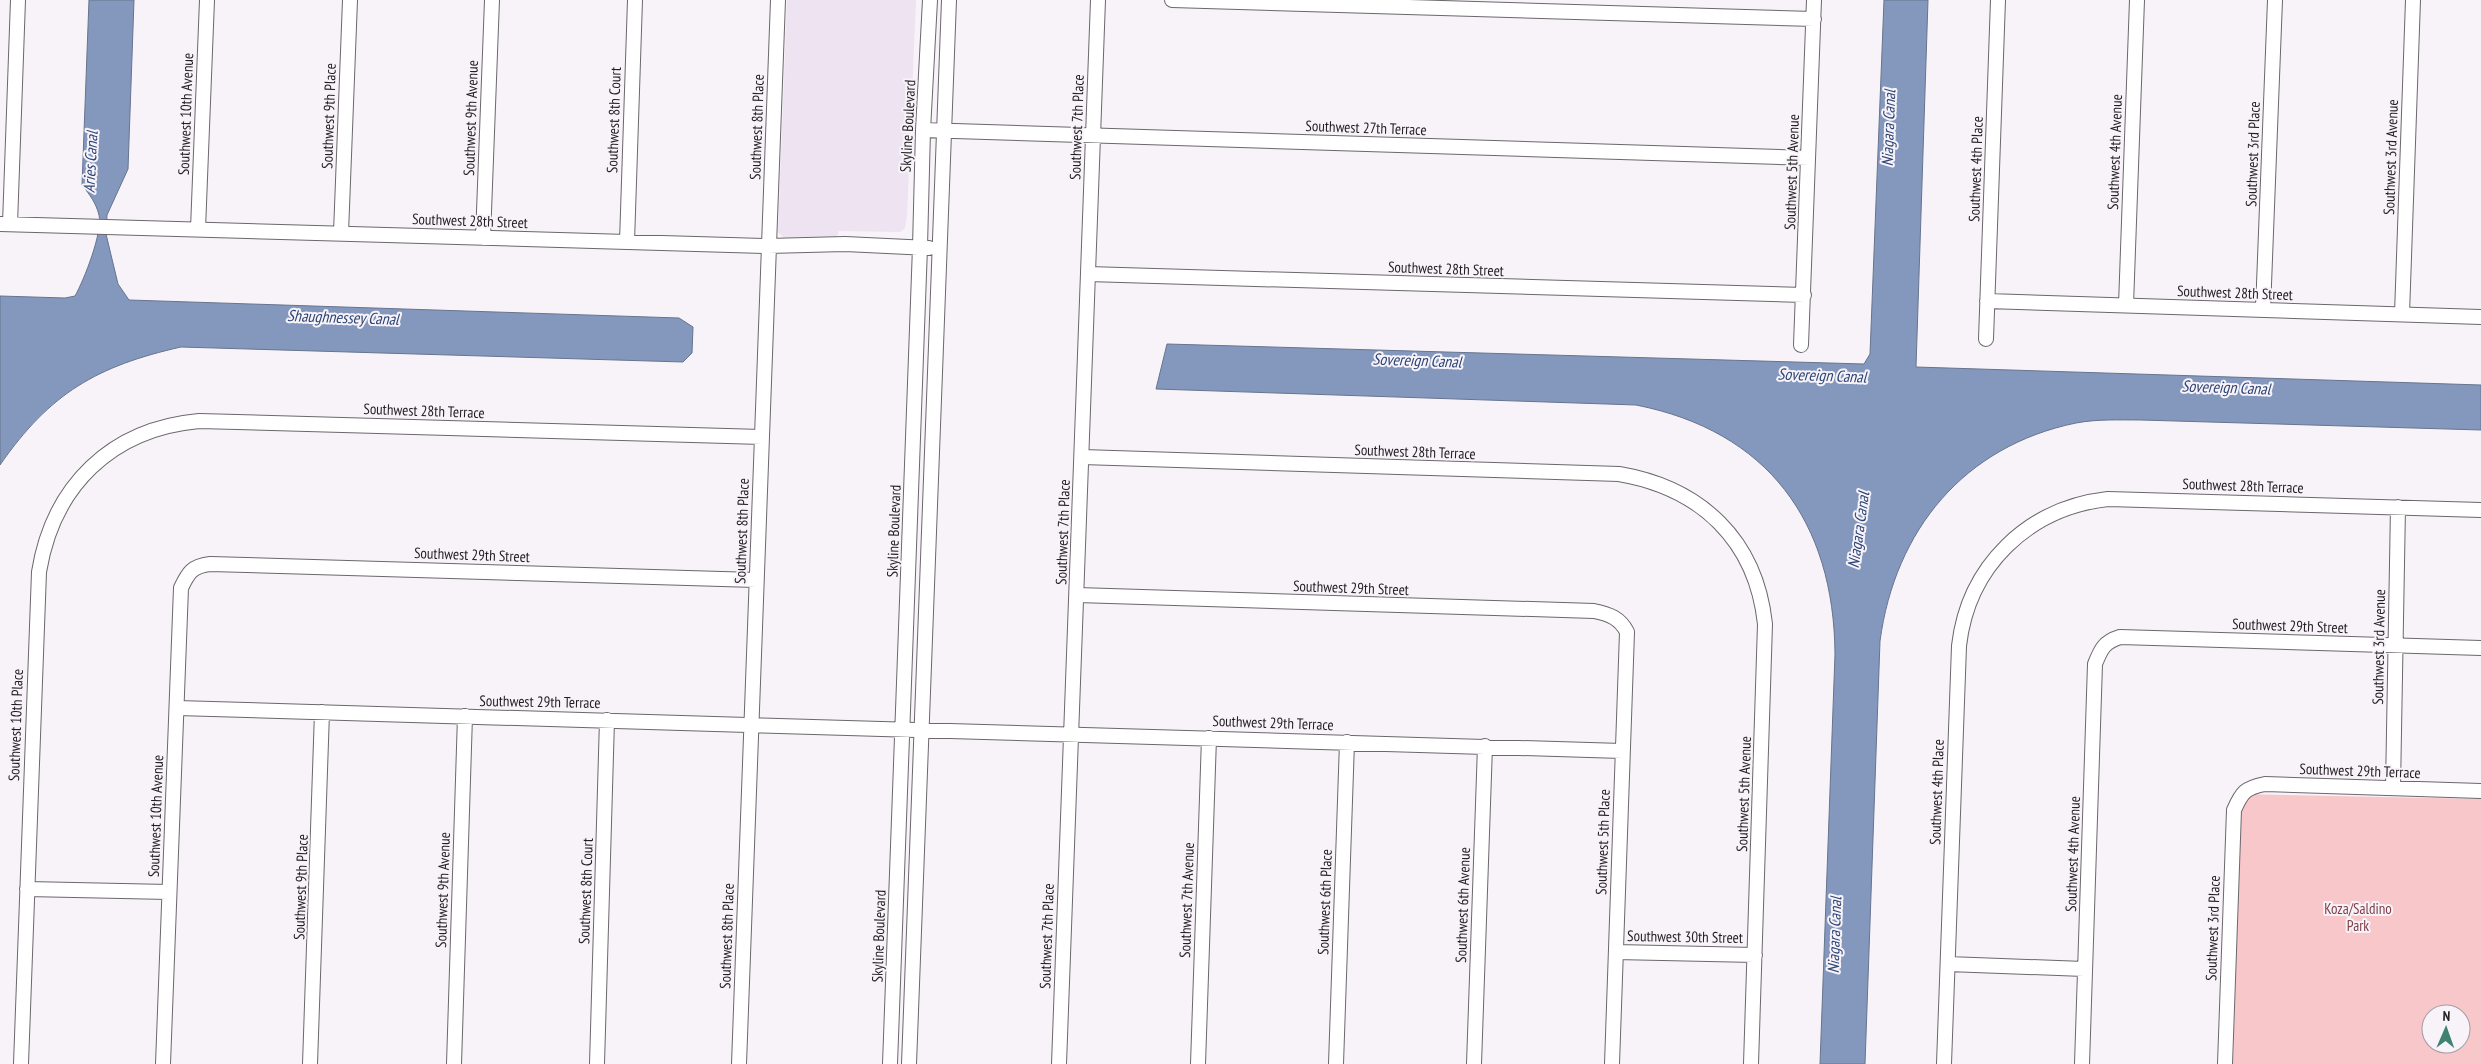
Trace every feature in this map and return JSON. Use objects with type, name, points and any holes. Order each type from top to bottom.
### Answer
[{"type":"street","points":[[5,224],[18,0]]},
{"type":"street","name":"Southwest 10th Avenue","points":[[198,229],[206,0]]},
{"type":"street","name":"Southwest 9th Place","points":[[341,233],[350,0]]},
{"type":"street","name":"Southwest 9th Avenue","points":[[483,238],[492,0]]},
{"type":"street","name":"Southwest 8th Court","points":[[627,242],[635,0]]},
{"type":"street","name":"Southwest 8th Place","points":[[738,1064],[778,0]]},
{"type":"street","name":"Skyline Boulevard","points":[[890,1064],[920,247],[922,130],[930,0]]},
{"type":"street","points":[[909,1064],[949,0]]},
{"type":"street","name":"Southwest 7th Place","points":[[1059,1064],[1098,0]]},
{"type":"street","points":[[1172,0],[1814,19]]},
{"type":"street","name":"Southwest 5th Avenue","points":[[1802,345],[1814,0]]},
{"type":"street","name":"Southwest 4th Place","points":[[1986,339],[1998,0]]},
{"type":"street","name":"Southwest 4th Avenue","points":[[2126,306],[2137,0]]},
{"type":"street","name":"Southwest 3rd Place","points":[[2263,310],[2275,0]]},
{"type":"street","name":"Southwest 3rd Avenue","points":[[2402,314],[2413,0]]},
{"type":"street","name":"Southwest 27th Terrace","points":[[922,130],[1808,158]]},
{"type":"street","name":"Southwest 28th Street","points":[[5,224],[768,246],[845,244],[939,248]]},
{"type":"street","name":"Southwest 28th Street","points":[[1088,274],[1804,295]]},
{"type":"street","name":"Southwest 28th Street","points":[[1987,301],[2481,317]]},
{"type":"street","name":"Southwest 28th Terrace","points":[[95,463],[139,435],[173,424],[199,421],[762,438]]},
{"type":"street","name":"Southwest 28th Terrace","points":[[1082,458],[1619,474],[1660,484],[1684,495],[1707,510],[1729,532]]},
{"type":"street","name":"Southwest 10th Place","points":[[21,1064],[40,564],[46,541],[58,511],[76,484],[95,463]]},
{"type":"street","name":"Southwest 28th Terrace","points":[[2014,538],[2046,516],[2083,503],[2108,499],[2481,510]]},
{"type":"street","name":"Southwest 3rd Avenue","points":[[2393,788],[2398,508]]},
{"type":"street","name":"Southwest 5th Avenue","points":[[1729,532],[1744,554],[1754,576],[1761,597],[1765,624],[1751,1064]]},
{"type":"street","name":"Southwest 4th Place","points":[[1944,1064],[1960,632],[1968,605],[1978,582],[1997,554],[2014,538]]},
{"type":"street","name":"Southwest 29th Street","points":[[189,570],[199,565],[210,564],[756,580]]},
{"type":"street","name":"Southwest 10th Avenue","points":[[163,1064],[181,588],[189,570]]},
{"type":"street","name":"Southwest 29th Street","points":[[1077,595],[1594,612],[1607,613],[1622,622]]},
{"type":"street","name":"Southwest 5th Place","points":[[1612,1064],[1627,632],[1622,622]]},
{"type":"street","name":"Southwest 29th Street","points":[[2101,647],[2109,640],[2120,637],[2481,648]]},
{"type":"street","name":"Southwest 4th Avenue","points":[[2082,1064],[2096,664],[2101,647]]},
{"type":"street","name":"Southwest 29th Terrace","points":[[177,708],[1622,750]]},
{"type":"street","name":"Southwest 9th Place","points":[[310,1064],[322,712]]},
{"type":"street","name":"Southwest 9th Avenue","points":[[454,1064],[465,716]]},
{"type":"street","name":"Southwest 8th Court","points":[[596,1064],[608,720]]},
{"type":"street","name":"Southwest 7th Avenue","points":[[1198,1064],[1209,738]]},
{"type":"street","name":"Southwest 6th Place","points":[[1336,1064],[1347,742]]},
{"type":"street","name":"Southwest 6th Avenue","points":[[1474,1064],[1485,746]]},
{"type":"street","name":"Southwest 29th Terrace","points":[[2241,794],[2252,787],[2265,784],[2481,791]]},
{"type":"street","name":"Southwest 3rd Place","points":[[2225,1064],[2234,810],[2241,794]]},
{"type":"street","points":[[27,889],[169,892]]},
{"type":"street","name":"Southwest 30th Street","points":[[1616,952],[1755,955]]},
{"type":"street","points":[[1948,964],[2084,969]]},
{"type":"shaded area","points":[[787,0],[916,0],[907,215],[905,228],[900,232],[839,231],[836,238],[787,241],[778,232]]},
{"type":"green space","name":"Koza/Saldino Park","points":[[2241,794],[2481,799],[2481,1064],[2233,1064]]},
{"type":"water","points":[[89,0],[134,0],[128,169],[107,215],[106,234],[118,284],[129,300],[679,318],[693,327],[692,353],[683,362],[181,347],[124,363],[78,386],[57,401],[38,419],[0,465],[0,296],[65,298],[75,296],[88,268],[96,244],[99,215],[92,199],[82,185]]},
{"type":"water","points":[[1884,0],[1928,0],[1916,367],[2481,385],[2481,430],[2141,420],[2092,421],[2076,423],[2036,434],[2000,451],[1969,473],[1942,499],[1919,529],[1901,563],[1888,601],[1880,641],[1865,1064],[1820,1064],[1835,654],[1832,606],[1822,563],[1806,524],[1785,490],[1757,460],[1723,436],[1682,418],[1636,405],[1156,389],[1167,344],[1864,364],[1870,354]]},
{"type":"water label","name":"Niagara Canal","points":[[1888,128]]},
{"type":"water label","name":"Aries Canal","points":[[90,162]]},
{"type":"water label","name":"Shaughnessey Canal","points":[[343,317]]},
{"type":"water label","name":"Sovereign Canal","points":[[1417,360]]},
{"type":"water label","name":"Sovereign Canal","points":[[1822,375]]},
{"type":"water label","name":"Sovereign Canal","points":[[2226,387]]},
{"type":"water label","name":"Niagara Canal","points":[[1858,530]]},
{"type":"water label","name":"Niagara Canal","points":[[1834,935]]}]
